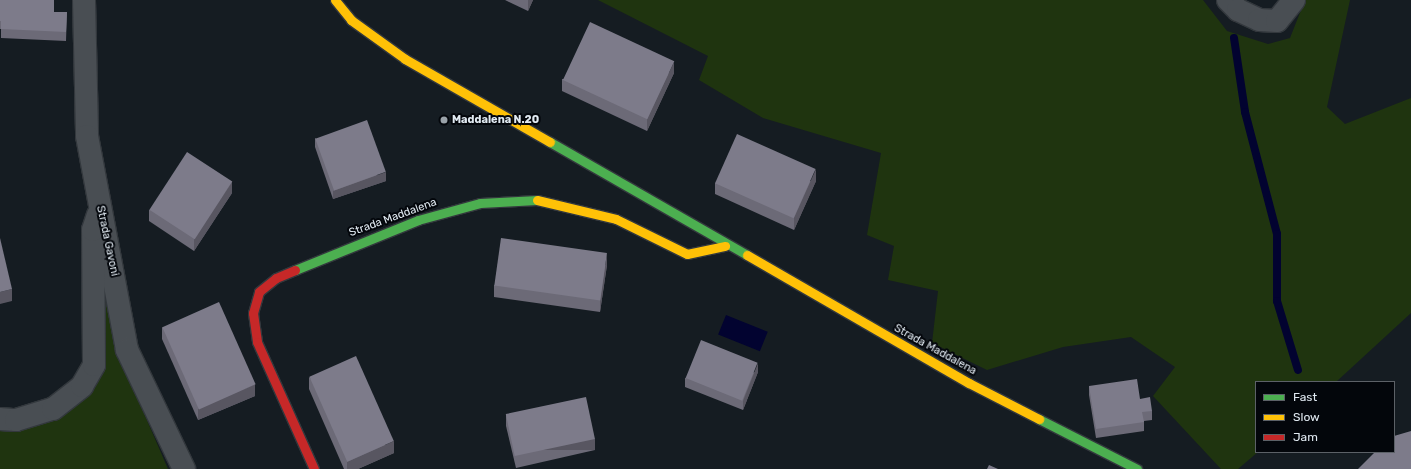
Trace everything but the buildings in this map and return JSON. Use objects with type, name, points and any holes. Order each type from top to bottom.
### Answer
[{"type":"street","name":"Strada Gavoni","points":[[84,0],[85,118],[100,208],[127,350],[184,469]]},
{"type":"street","name":"Strada Maddalena","points":[[335,0],[351,20],[405,60],[725,246],[969,383],[1137,469]]},
{"type":"street","points":[[1228,0],[1238,10],[1259,20],[1277,21],[1294,0]]},
{"type":"street","name":"Strada Maddalena","points":[[314,469],[257,342],[253,312],[258,292],[276,278],[418,220],[480,203],[546,200],[616,219],[687,254],[725,246]]},
{"type":"street","points":[[0,419],[16,420],[53,409],[82,386],[94,366],[92,230],[100,208]]},
{"type":"green space","points":[[598,0],[1203,0],[1227,31],[1268,44],[1290,38],[1305,0],[1350,0],[1327,107],[1345,124],[1411,98],[1411,313],[1337,381],[1255,381],[1255,453],[1257,453],[1238,469],[1221,469],[1153,396],[1175,367],[1131,337],[1063,347],[987,370],[932,343],[938,291],[888,280],[894,246],[867,235],[881,153],[763,118],[699,80],[708,56]]},
{"type":"green space","points":[[104,276],[115,346],[168,469],[0,469],[0,428],[53,421],[86,397]]},
{"type":"shaded area","points":[[726,315],[768,332],[760,351],[718,334]]},
{"type":"waterway","points":[[1234,38],[1245,112],[1277,234],[1277,301],[1298,370]]},
{"type":"traffic: fast","points":[[550,142],[747,255]]},
{"type":"traffic: fast","points":[[295,270],[418,220],[480,203],[537,200]]},
{"type":"traffic: fast","points":[[1039,419],[1137,469]]},
{"type":"traffic: slow","points":[[335,0],[351,20],[405,59],[550,142]]},
{"type":"traffic: slow","points":[[537,200],[616,219],[687,254],[725,246]]},
{"type":"traffic: slow","points":[[747,255],[969,383],[1039,419]]},
{"type":"traffic: jam","points":[[295,270],[276,278],[259,292],[253,313],[257,342],[314,469]]},
{"type":"place","name":"Maddalena N.20","points":[[444,120]]}]
